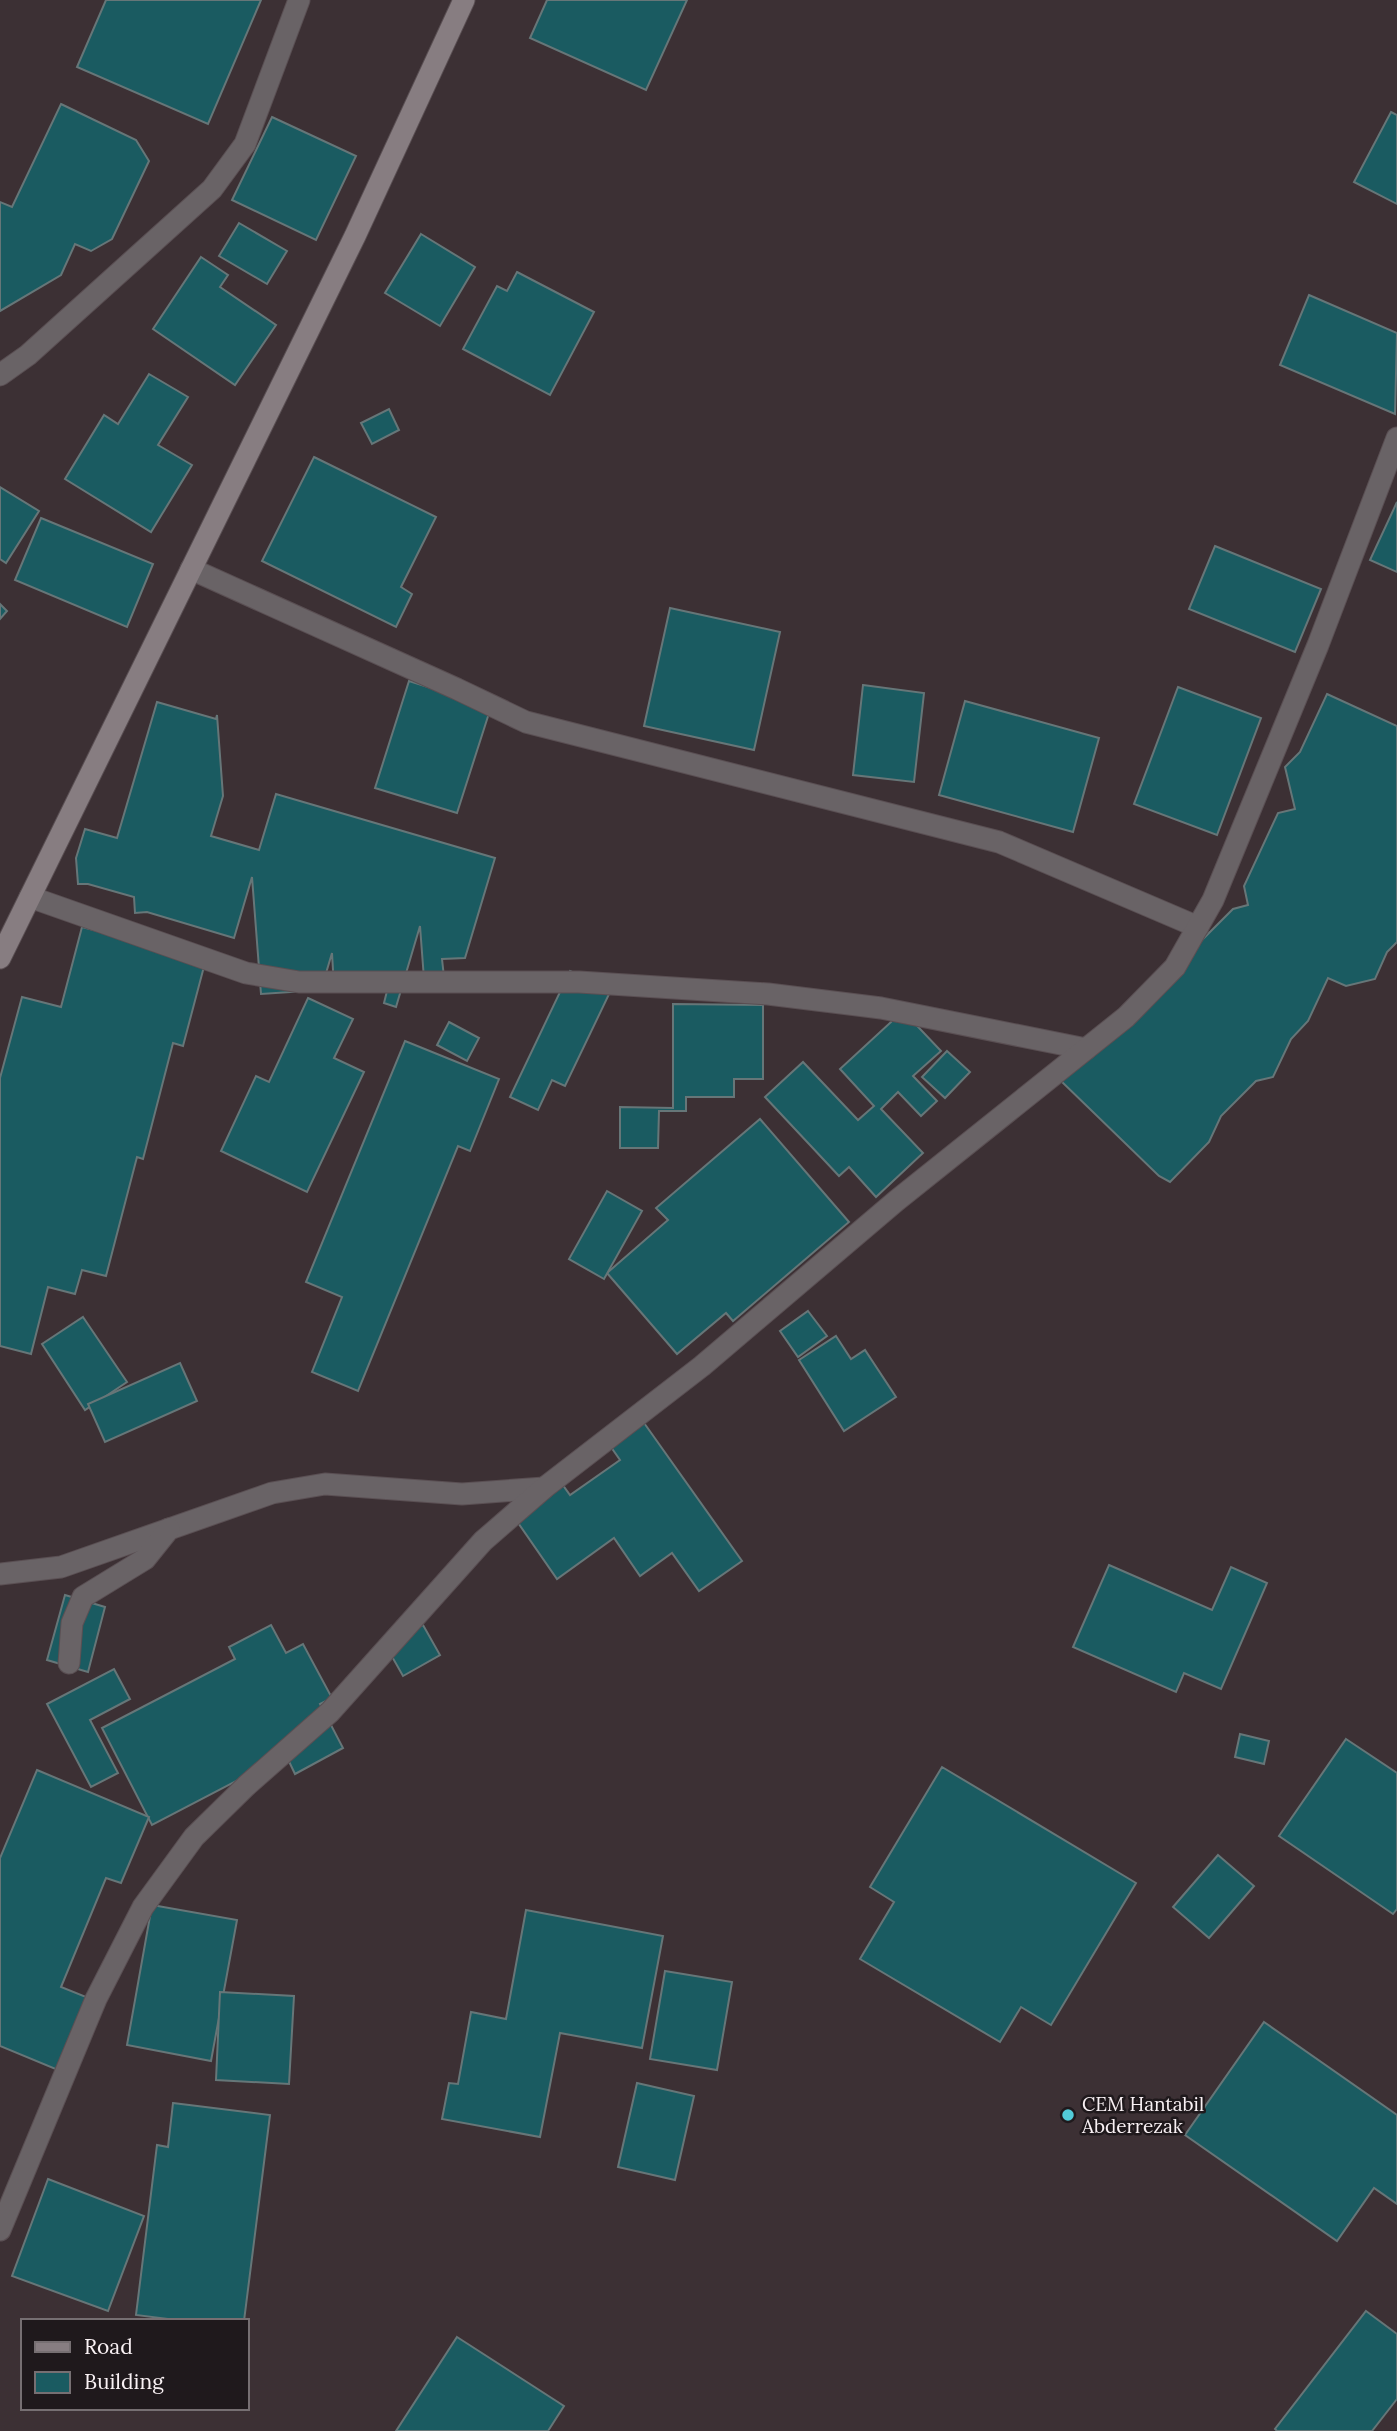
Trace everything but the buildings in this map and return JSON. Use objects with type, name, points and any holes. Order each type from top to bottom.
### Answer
[{"type":"main road","points":[[0,958],[349,248],[464,0]]},
{"type":"street","points":[[0,375],[28,355],[212,189],[245,144],[299,0]]},
{"type":"street","points":[[0,2230],[96,1999],[143,1907],[194,1837],[246,1786],[330,1712],[483,1541],[544,1488],[702,1366],[896,1201],[1126,1017],[1175,967],[1213,900],[1318,645],[1397,438]]},
{"type":"street","points":[[191,569],[526,722],[999,842],[1198,927]]},
{"type":"street","points":[[30,897],[246,973],[299,982],[579,982],[768,994],[881,1008],[1086,1049]]},
{"type":"street","points":[[0,1574],[61,1567],[272,1493],[325,1484],[462,1494],[544,1488]]},
{"type":"street","points":[[69,1663],[72,1623],[83,1597],[145,1559],[170,1528]]},
{"type":"place","name":"CEM Hantabil Abderrezak","points":[[1068,2115]]}]
